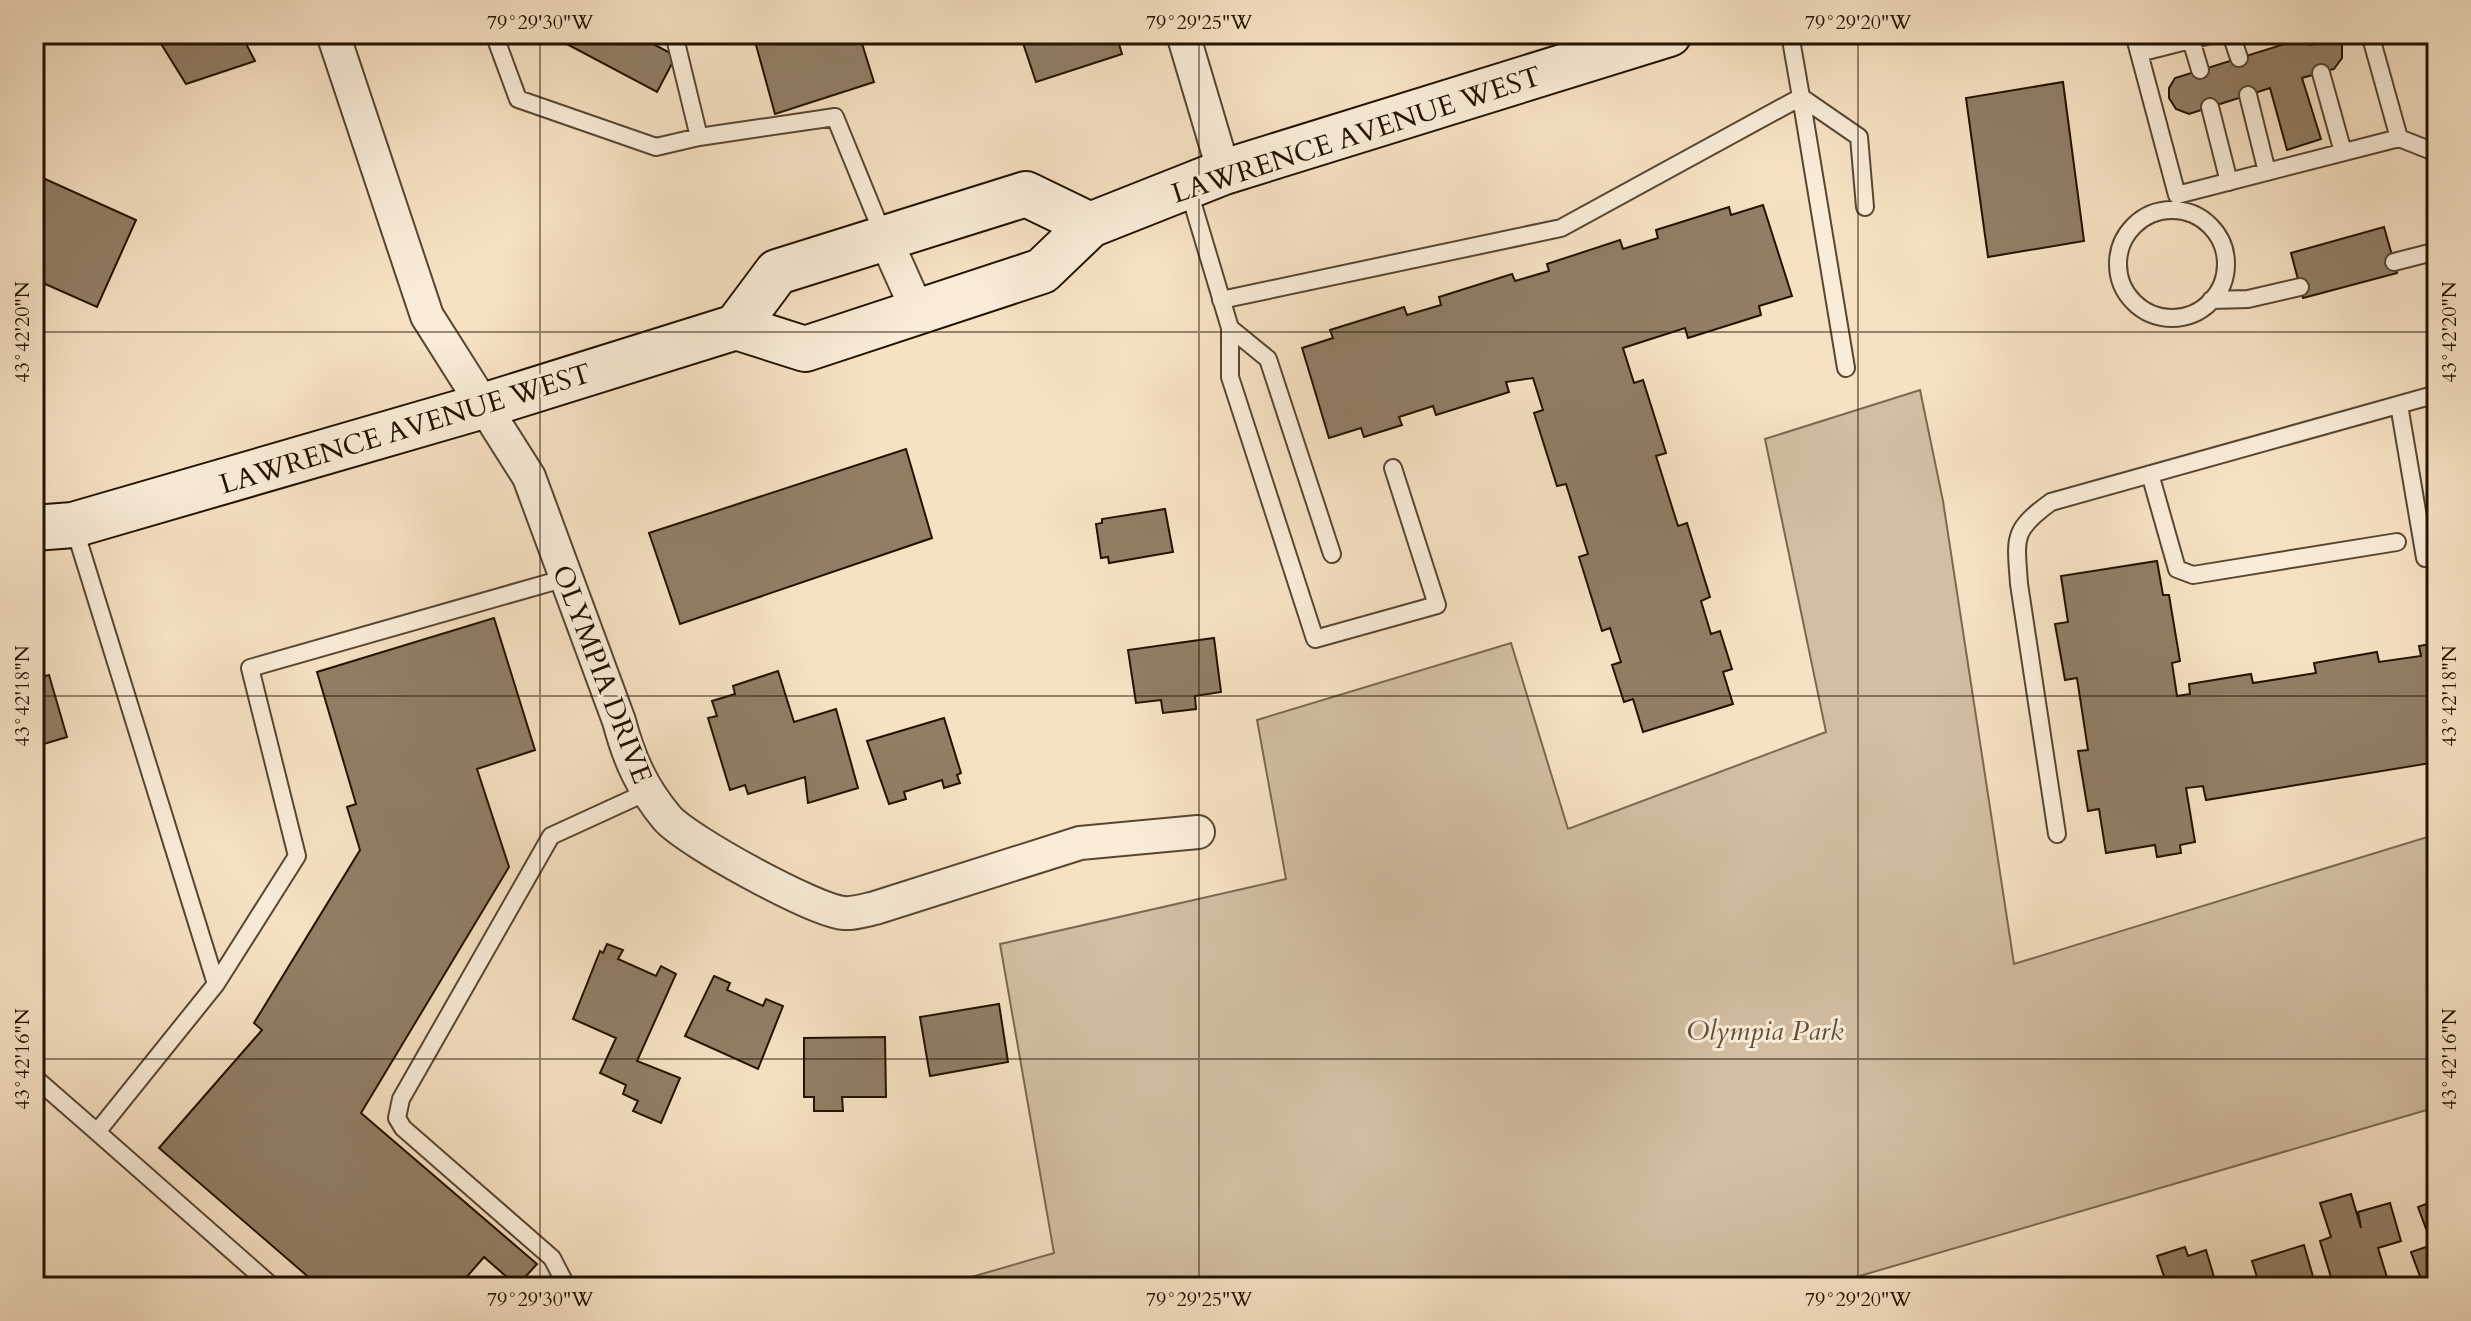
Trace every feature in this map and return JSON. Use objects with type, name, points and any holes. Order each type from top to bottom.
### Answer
[{"type":"main road","name":"LAWRENCE AVENUE WEST","points":[[34,548],[54,527],[483,406],[736,327],[805,349],[1042,271],[1090,225],[1206,179],[1669,34]]},
{"type":"main road","points":[[736,327],[777,272],[1026,194],[1090,225]]},
{"type":"street","name":"OLYMPIA DRIVE","points":[[333,34],[427,316],[529,477],[619,721],[630,762],[647,792],[670,822],[734,864],[810,901],[845,913],[875,908],[1080,843],[1198,832]]},
{"type":"street","points":[[1183,34],[1206,179]]},
{"type":"street","points":[[885,238],[918,312]]},
{"type":"lane","points":[[494,34],[518,99],[656,147],[699,137],[835,117],[885,238]]},
{"type":"lane","points":[[674,34],[699,137]]},
{"type":"lane","points":[[1790,34],[1846,368]]},
{"type":"lane","points":[[2134,34],[2176,203],[2201,218],[2215,232],[2223,248],[2226,266],[2222,285],[2197,312],[2179,317],[2160,317],[2143,309],[2122,284],[2119,251],[2126,235],[2151,214],[2176,203],[2229,182],[2399,138],[2437,153]]},
{"type":"lane","points":[[2139,53],[2214,34]]},
{"type":"lane","points":[[2231,34],[2239,58]]},
{"type":"lane","points":[[2370,34],[2399,138]]},
{"type":"lane","points":[[2191,40],[2200,70]]},
{"type":"lane","points":[[2321,73],[2343,152]]},
{"type":"lane","points":[[2248,95],[2267,172]]},
{"type":"lane","points":[[1221,300],[1561,228],[1801,97]]},
{"type":"lane","points":[[1801,97],[1859,137],[1865,207]]},
{"type":"lane","points":[[2210,107],[2229,182]]},
{"type":"lane","points":[[1206,179],[1221,300],[1230,328],[1230,377],[1315,639],[1437,605],[1393,468]]},
{"type":"lane","points":[[2394,262],[2437,251]]},
{"type":"lane","points":[[2211,300],[2248,299],[2300,287]]},
{"type":"lane","points":[[1230,328],[1268,359],[1332,554]]},
{"type":"lane","points":[[2057,834],[2019,584],[2016,544],[2023,522],[2051,502],[2437,394]]},
{"type":"lane","points":[[2399,405],[2425,558]]},
{"type":"lane","points":[[2150,474],[2170,555],[2177,569],[2193,575],[2397,542]]},
{"type":"lane","points":[[54,527],[216,984]]},
{"type":"lane","points":[[97,1132],[216,984],[297,856],[250,668],[566,578]]},
{"type":"lane","points":[[567,1287],[552,1258],[403,1128],[397,1118],[401,1099],[551,836],[647,792]]},
{"type":"lane","points":[[34,1077],[273,1287]]},
{"type":"green space","name":"Olympia Park","points":[[1920,390],[1943,501],[2014,964],[2437,834],[2437,1107],[1822,1287],[937,1287],[1054,1253],[1000,944],[1286,879],[1257,720],[1511,643],[1568,829],[1826,732],[1765,439]]},
{"type":"building","points":[[155,34],[241,34],[255,61],[186,84]]},
{"type":"building","points":[[548,34],[634,34],[676,56],[657,92]]},
{"type":"building","points":[[753,34],[859,34],[874,82],[775,114]]},
{"type":"building","points":[[1020,34],[1116,34],[1122,54],[1036,82]]},
{"type":"building","points":[[2317,34],[2333,35],[2342,44],[2342,58],[2334,69],[2302,78],[2321,139],[2287,150],[2270,88],[2189,114],[2176,109],[2169,98],[2169,88],[2175,78]]},
{"type":"building","points":[[2063,82],[2084,241],[1988,257],[1966,98]]},
{"type":"building","points":[[34,174],[136,220],[97,307],[34,279]]},
{"type":"building","points":[[1763,205],[1792,296],[1759,306],[1761,315],[1688,338],[1685,328],[1623,348],[1634,383],[1643,380],[1666,453],[1656,456],[1678,526],[1687,523],[1710,597],[1701,601],[1711,634],[1720,631],[1732,669],[1723,672],[1733,704],[1643,732],[1633,699],[1624,702],[1612,665],[1621,662],[1610,628],[1602,631],[1579,557],[1588,554],[1566,484],[1557,486],[1534,413],[1543,410],[1533,378],[1506,382],[1509,392],[1436,415],[1433,406],[1399,417],[1402,425],[1364,437],[1361,428],[1329,438],[1302,348],[1333,338],[1330,330],[1404,307],[1407,315],[1441,305],[1439,297],[1512,274],[1515,281],[1549,271],[1547,264],[1620,240],[1623,249],[1658,238],[1656,230],[1729,207],[1731,215]]},
{"type":"building","points":[[2384,227],[2397,273],[2303,298],[2291,253]]},
{"type":"building","points":[[906,449],[932,538],[680,624],[649,533]]},
{"type":"building","points":[[1165,509],[1173,552],[1109,563],[1108,557],[1101,558],[1096,524],[1102,523],[1102,519]]},
{"type":"building","points":[[2157,561],[2163,595],[2169,595],[2180,661],[2172,663],[2177,696],[2190,694],[2189,684],[2251,674],[2253,683],[2316,673],[2314,663],[2377,652],[2379,662],[2421,656],[2419,646],[2437,643],[2437,762],[2206,800],[2203,786],[2186,788],[2195,842],[2180,845],[2181,853],[2157,857],[2155,845],[2106,853],[2099,809],[2088,811],[2078,751],[2088,750],[2077,678],[2065,680],[2055,624],[2068,622],[2061,576]]},
{"type":"building","points":[[494,618],[535,750],[477,769],[509,867],[361,1113],[537,1264],[517,1286],[484,1257],[458,1287],[320,1287],[159,1148],[262,1030],[254,1023],[360,850],[347,807],[356,804],[317,672]]},
{"type":"building","points":[[1214,638],[1221,692],[1195,696],[1196,709],[1163,713],[1161,700],[1136,703],[1128,650]]},
{"type":"building","points":[[778,671],[794,722],[836,709],[858,788],[808,803],[805,777],[748,794],[745,785],[730,790],[708,718],[717,716],[712,701],[735,694],[733,686]]},
{"type":"building","points":[[49,675],[67,737],[34,747],[34,679]]},
{"type":"building","points":[[944,718],[961,773],[957,775],[960,783],[944,788],[942,780],[904,792],[906,799],[889,804],[867,741]]},
{"type":"building","points":[[607,944],[623,950],[618,959],[656,976],[661,966],[676,974],[637,1061],[680,1078],[661,1123],[633,1111],[638,1101],[623,1094],[626,1085],[600,1073],[616,1038],[573,1019],[600,951],[603,953]]},
{"type":"building","points":[[714,976],[730,983],[727,990],[763,1006],[766,999],[783,1006],[758,1069],[685,1036]]},
{"type":"building","points":[[999,1004],[1008,1062],[930,1076],[920,1017]]},
{"type":"building","points":[[885,1037],[886,1097],[842,1097],[843,1111],[814,1111],[814,1097],[804,1097],[804,1038]]},
{"type":"building","points":[[2351,1194],[2361,1228],[2358,1212],[2390,1203],[2401,1241],[2378,1248],[2390,1287],[2334,1287],[2320,1241],[2331,1237],[2320,1203]]},
{"type":"building","points":[[2437,1200],[2437,1287],[2424,1287],[2411,1252],[2432,1245],[2418,1207]]},
{"type":"building","points":[[2304,1245],[2316,1287],[2260,1287],[2252,1261]]},
{"type":"building","points":[[2185,1247],[2188,1256],[2206,1250],[2217,1287],[2161,1287],[2167,1285],[2157,1256]]}]
